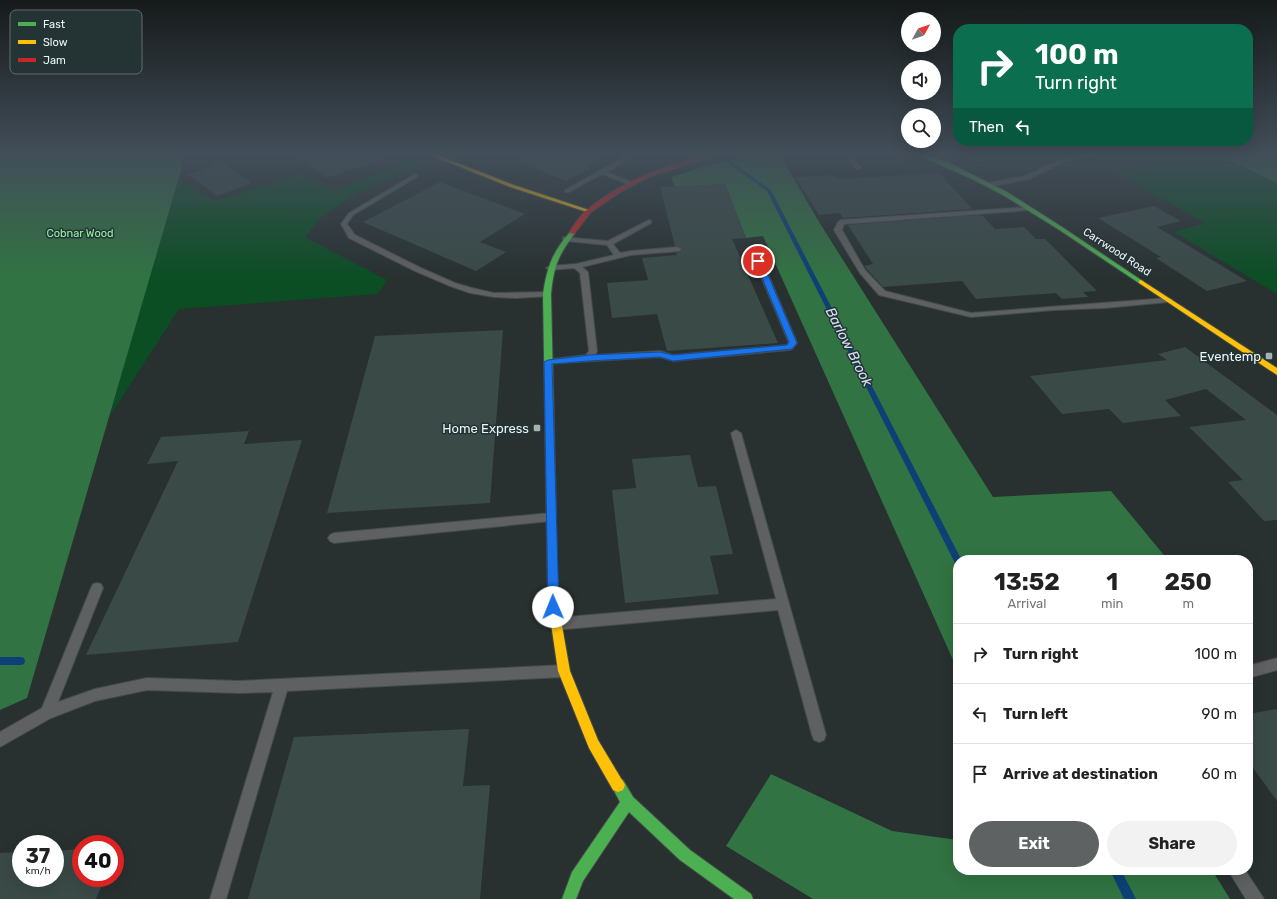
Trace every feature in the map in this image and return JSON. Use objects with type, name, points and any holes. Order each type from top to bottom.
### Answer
[{"type":"street","points":[[540,195],[589,211]]},
{"type":"street","points":[[615,195],[589,211],[556,252],[550,268],[547,294],[553,607],[555,624],[564,671],[593,744],[628,802],[685,855],[746,899]]},
{"type":"street","name":"Carrwood Road","points":[[1005,195],[1277,372]]},
{"type":"street","points":[[569,899],[577,877],[628,802]]},
{"type":"lane","points":[[383,195],[351,214],[344,224],[352,236],[449,284],[486,294],[547,294]]},
{"type":"lane","points":[[1028,209],[841,222],[838,230],[873,286],[882,293],[971,316],[1054,308],[1105,306],[1168,300]]},
{"type":"lane","points":[[566,239],[609,243],[649,222]]},
{"type":"lane","points":[[609,243],[618,256]]},
{"type":"lane","points":[[548,362],[660,354],[673,358],[789,347],[793,343],[753,248]]},
{"type":"lane","points":[[550,268],[576,266],[630,252],[677,249]]},
{"type":"lane","points":[[576,266],[584,272],[593,351],[589,358]]},
{"type":"lane","points":[[736,433],[819,735]]},
{"type":"lane","points":[[334,538],[551,518]]},
{"type":"lane","points":[[46,713],[97,588]]},
{"type":"lane","points":[[555,624],[783,604]]},
{"type":"lane","points":[[1253,671],[1277,664]]},
{"type":"lane","points":[[0,740],[46,713],[95,695],[147,684],[239,687],[564,671]]},
{"type":"lane","points":[[218,899],[282,685]]},
{"type":"lane","points":[[1239,875],[1256,899]]},
{"type":"green space","name":"Cobnar Wood","points":[[0,195],[174,195],[27,698],[0,710]]},
{"type":"green space","points":[[174,195],[205,195],[216,201],[235,195],[355,195],[320,218],[305,237],[387,280],[378,294],[179,309],[109,417]]},
{"type":"green space","points":[[729,195],[803,195],[993,497],[1111,491],[1164,555],[953,555],[953,660],[763,236],[746,238]]},
{"type":"green space","points":[[1154,195],[1277,195],[1277,294],[1174,232],[1205,223]]},
{"type":"green space","points":[[771,774],[892,831],[953,839],[953,875],[1215,875],[1230,899],[813,899],[726,846]]},
{"type":"building","points":[[415,195],[474,195],[525,214],[480,242],[506,252],[476,271],[363,222]]},
{"type":"building","points":[[662,195],[729,195],[746,238],[732,239],[778,343],[667,351],[657,314],[612,318],[607,283],[648,280],[642,258],[677,255],[676,253],[681,252],[682,248],[675,246]]},
{"type":"building","points":[[806,195],[959,195],[972,209],[843,218],[840,213],[819,215]]},
{"type":"building","points":[[1154,206],[1181,221],[1157,227],[1247,281],[1207,291],[1156,258],[1161,257],[1098,218]]},
{"type":"building","points":[[978,215],[983,216],[995,229],[1024,227],[1036,239],[1045,239],[1097,291],[1083,292],[1088,297],[1062,299],[1056,293],[976,299],[962,281],[883,287],[864,266],[873,264],[848,225]]},
{"type":"building","points":[[503,330],[490,503],[327,513],[375,336]]},
{"type":"building","points":[[1185,347],[1277,415],[1277,520],[1264,521],[1228,482],[1243,480],[1189,427],[1246,420],[1206,389],[1165,400],[1181,416],[1123,423],[1109,409],[1062,414],[1030,376],[1167,360],[1158,354]]},
{"type":"building","points":[[249,431],[244,444],[302,440],[238,642],[86,655],[178,461],[147,464],[161,437]]},
{"type":"building","points":[[690,455],[698,487],[716,486],[733,554],[710,556],[719,594],[625,603],[612,490],[636,488],[632,459]]},
{"type":"building","points":[[1277,709],[1277,801],[1253,768],[1253,713]]},
{"type":"building","points":[[469,729],[463,786],[490,785],[480,899],[248,899],[294,737]]},
{"type":"building","points":[[64,850],[72,850],[72,887],[101,887],[96,899],[0,899],[0,853],[12,852],[12,887],[64,887]]},
{"type":"waterway","name":"Barlow Brook","points":[[772,195],[955,555]]},
{"type":"waterway","points":[[0,661],[21,661]]},
{"type":"waterway","name":"Barlow Brook","points":[[1118,875],[1130,899]]},
{"type":"traffic: fast","points":[[1007,195],[1033,210],[1141,282]]},
{"type":"traffic: fast","points":[[553,603],[547,294],[549,275],[553,261],[560,248],[572,233]]},
{"type":"traffic: fast","points":[[618,785],[628,802],[685,855],[746,899]]},
{"type":"traffic: fast","points":[[569,899],[577,877],[628,802]]},
{"type":"traffic: slow","points":[[540,195],[589,211]]},
{"type":"traffic: slow","points":[[1141,282],[1277,372]]},
{"type":"traffic: slow","points":[[553,603],[564,671],[593,744],[618,785]]},
{"type":"traffic: jam","points":[[572,233],[589,211],[613,195]]},
{"type":"place","name":"Eventemp","points":[[1269,356]]},
{"type":"place","name":"Home Express","points":[[537,428]]},
{"type":"route","points":[[553,607],[548,421],[548,362],[660,354],[673,358],[789,347],[793,343],[758,261]]}]
